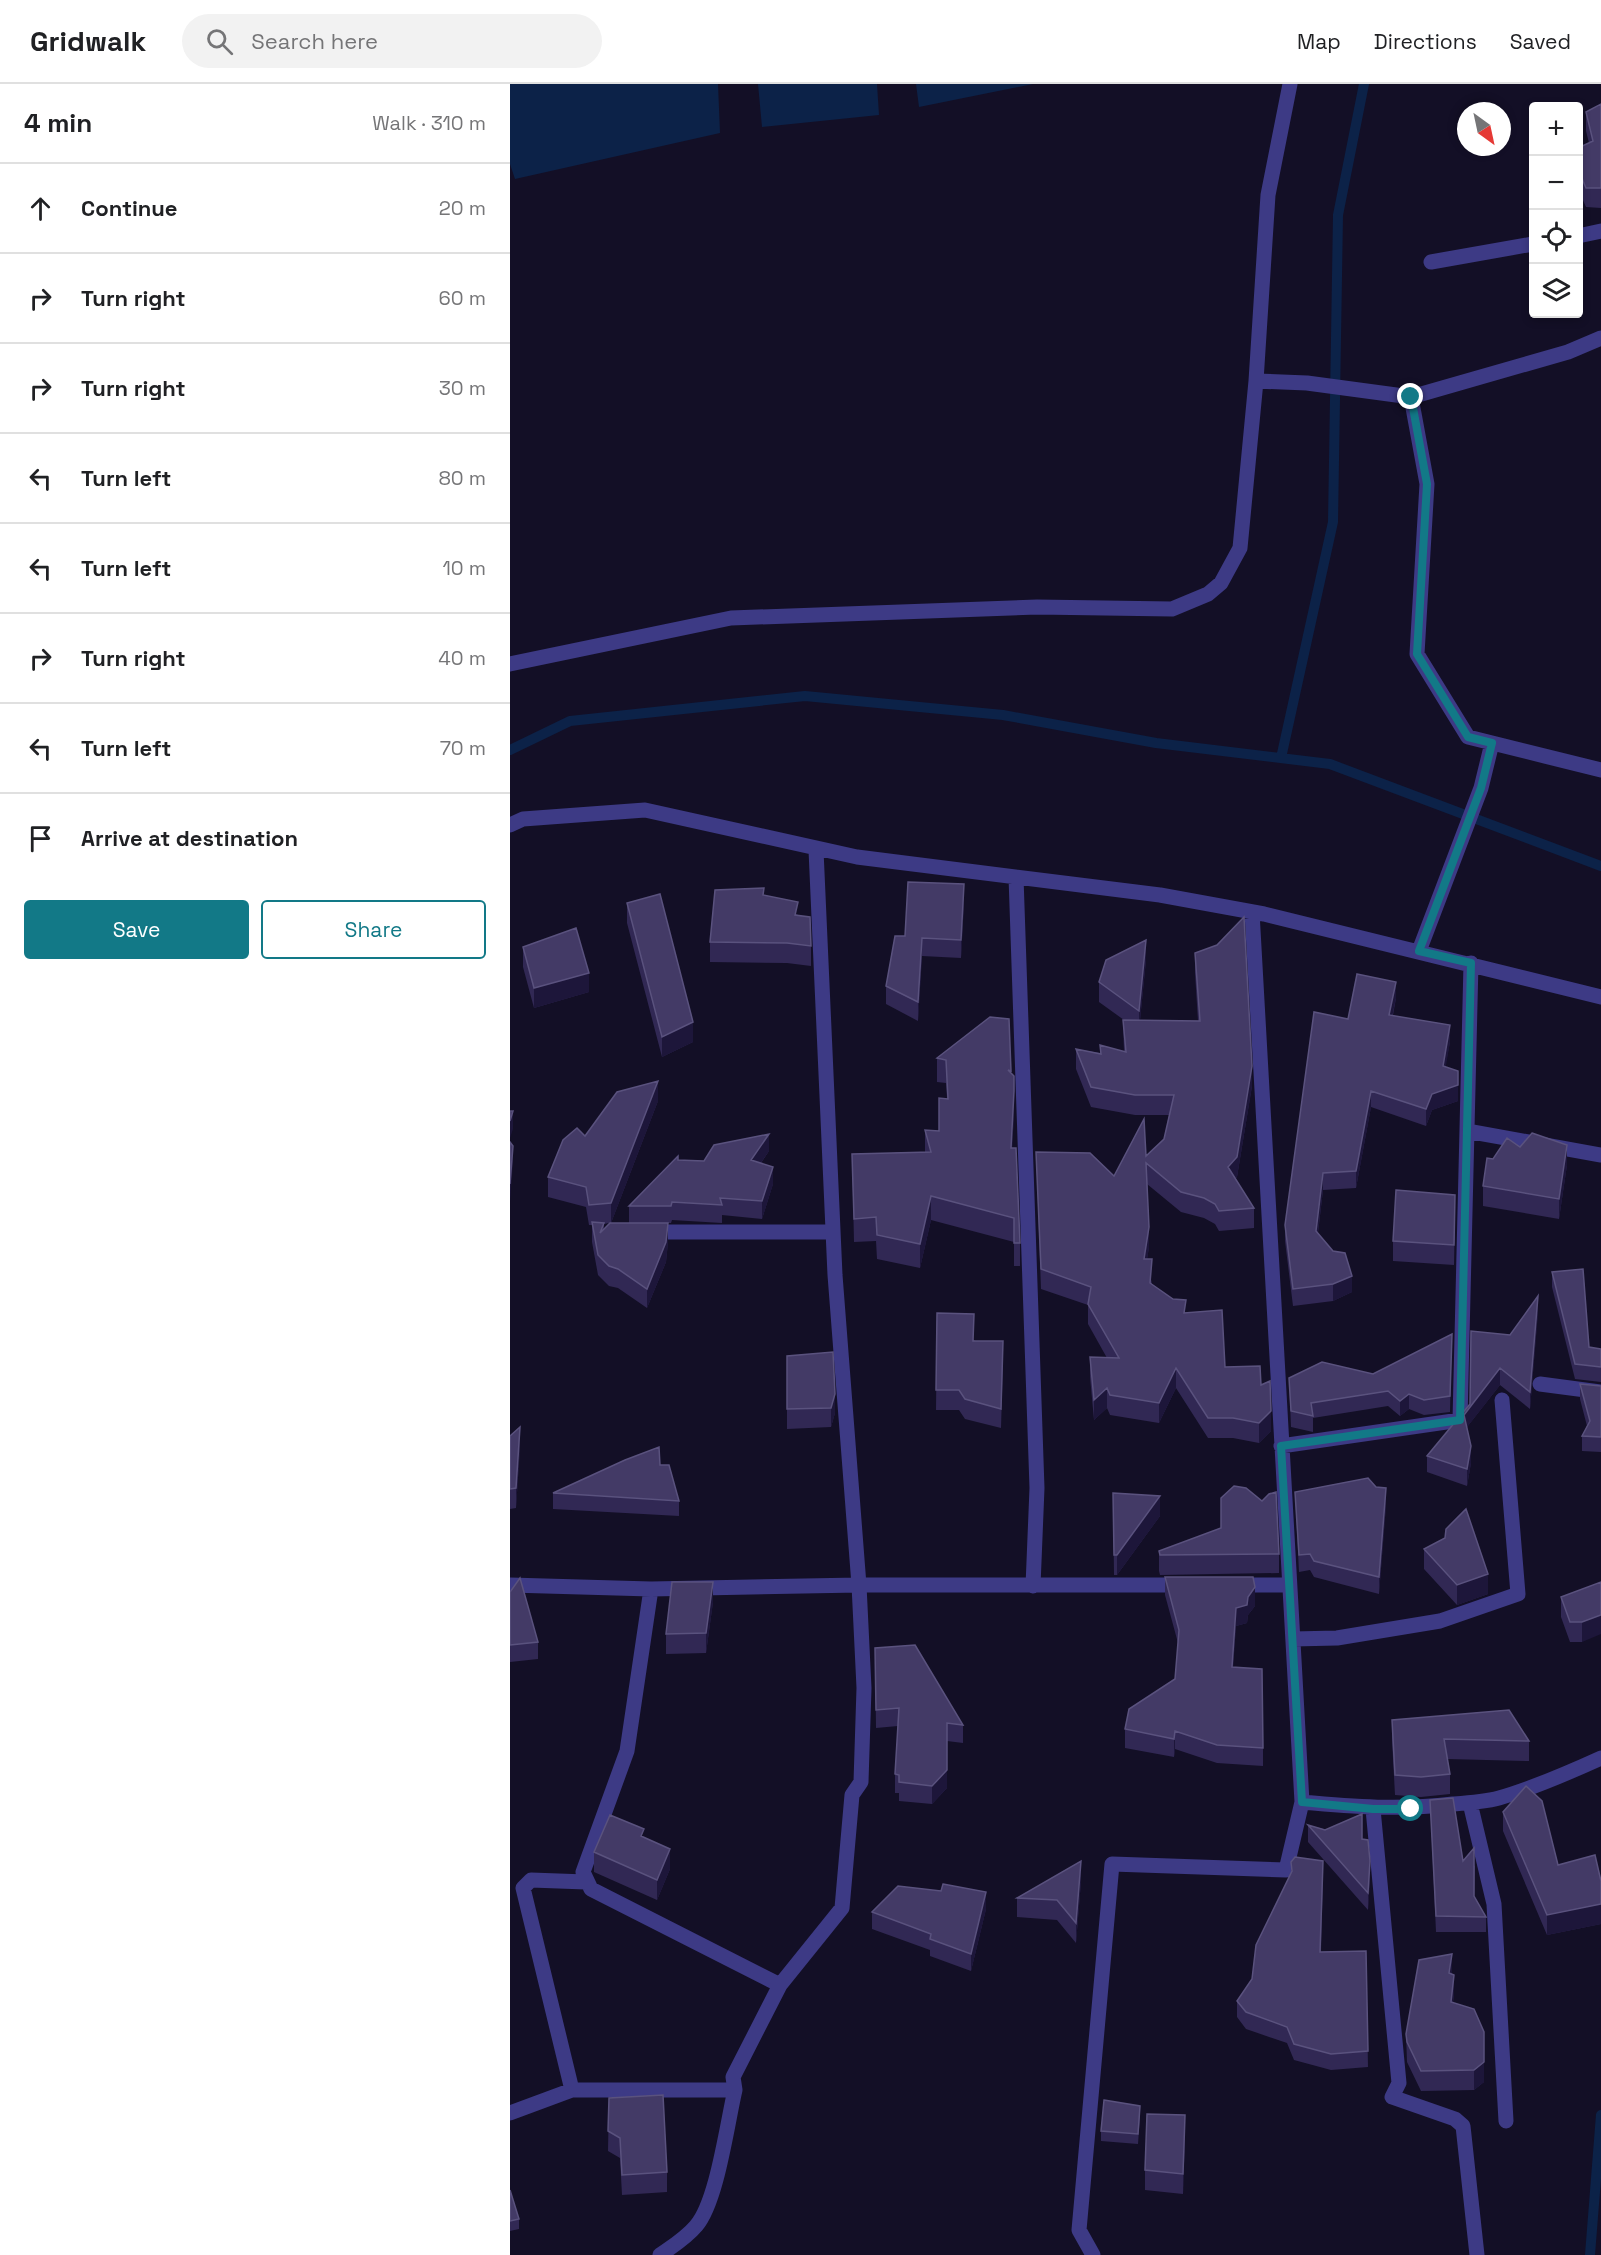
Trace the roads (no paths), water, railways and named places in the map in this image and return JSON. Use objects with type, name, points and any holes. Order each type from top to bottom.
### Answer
[{"type":"street","points":[[510,662],[731,618],[1037,607],[1172,609],[1208,594],[1221,583],[1240,548],[1256,381],[1268,195],[1290,84]]},
{"type":"street","points":[[1583,235],[1601,231]]},
{"type":"street","points":[[1431,262],[1529,245]]},
{"type":"street","points":[[1256,381],[1307,383],[1411,397],[1568,352],[1601,338]]},
{"type":"street","points":[[1411,397],[1427,484],[1417,654],[1468,737],[1601,770]]},
{"type":"street","points":[[1419,951],[1447,884],[1481,788],[1492,743]]},
{"type":"street","points":[[510,825],[523,819],[645,810],[857,858],[1160,895],[1252,912],[1471,963],[1601,997]]},
{"type":"street","points":[[660,2255],[683,2239],[698,2224],[708,2207],[735,2090],[733,2077],[780,1985],[842,1908],[852,1796],[861,1782],[864,1688],[859,1585],[833,1232],[816,850]]},
{"type":"street","points":[[1016,877],[1037,1488],[1033,1586]]},
{"type":"street","points":[[1093,2255],[1079,2230],[1112,1864],[1286,1870],[1302,1802],[1252,912]]},
{"type":"street","points":[[1281,1446],[1460,1420],[1471,963]]},
{"type":"street","points":[[1467,1131],[1601,1155]]},
{"type":"street","points":[[631,1233],[833,1232]]},
{"type":"street","points":[[1540,1384],[1601,1392]]},
{"type":"street","points":[[1293,1639],[1336,1638],[1440,1621],[1518,1594],[1502,1400]]},
{"type":"street","points":[[510,1585],[522,1583],[651,1589],[859,1585],[1196,1586]]},
{"type":"street","points":[[1219,1586],[1289,1585]]},
{"type":"street","points":[[651,1589],[627,1751],[583,1872],[586,1882],[591,1889],[780,1985]]},
{"type":"street","points":[[1302,1802],[1373,1809],[1411,1809],[1470,1803],[1497,1798],[1556,1778],[1601,1758]]},
{"type":"street","points":[[1470,1803],[1494,1904],[1506,2121]]},
{"type":"street","points":[[1373,1809],[1398,2083],[1392,2097],[1455,2119],[1463,2126],[1477,2255]]},
{"type":"street","points":[[572,2090],[523,1888],[531,1881],[586,1882]]},
{"type":"street","points":[[510,2113],[572,2090],[735,2090]]},
{"type":"water","points":[[510,84],[718,84],[720,133],[515,179],[510,164]]},
{"type":"water","points":[[758,84],[877,84],[879,115],[762,127]]},
{"type":"water","points":[[916,84],[1033,84],[919,107]]},
{"type":"waterway","points":[[1281,758],[1333,522],[1338,215],[1364,84]]},
{"type":"waterway","points":[[510,750],[570,721],[805,696],[1003,715],[1156,743],[1330,764],[1601,866]]},
{"type":"waterway","points":[[1590,2255],[1601,2115]]}]
